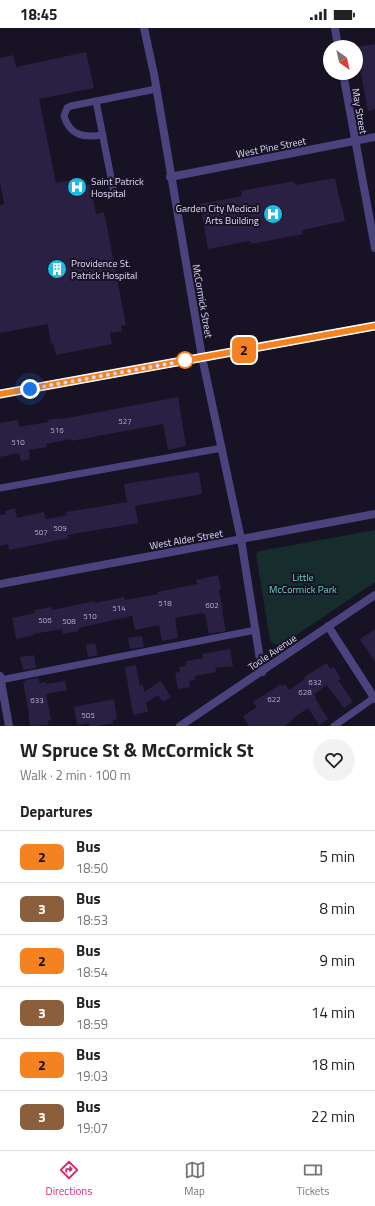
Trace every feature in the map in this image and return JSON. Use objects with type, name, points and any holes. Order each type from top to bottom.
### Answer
[{"type":"main road","points":[[0,394],[375,326]]},
{"type":"street","name":"McCormick Street","points":[[144,28],[156,89],[170,178],[202,357],[242,539],[262,672]]},
{"type":"street","points":[[335,28],[337,40]]},
{"type":"street","name":"May Street","points":[[344,80],[375,248]]},
{"type":"street","name":"West Pine Street","points":[[170,178],[375,137]]},
{"type":"street","name":"West Alder Street","points":[[0,584],[375,514]]},
{"type":"street","name":"Toole Avenue","points":[[180,726],[262,672],[375,594]]},
{"type":"street","points":[[328,626],[375,698]]},
{"type":"street","points":[[0,679],[9,726]]},
{"type":"lane","points":[[103,135],[86,136],[70,128],[64,116],[67,108],[156,89]]},
{"type":"lane","points":[[96,101],[113,188]]},
{"type":"lane","points":[[0,488],[222,448]]},
{"type":"lane","points":[[0,679],[256,630]]},
{"type":"lane","points":[[334,726],[375,698]]},
{"type":"green space","name":"Little McCormick Park","points":[[375,530],[375,582],[285,643],[276,644],[271,642],[256,558],[257,553],[260,551]]},
{"type":"building","points":[[375,44],[375,109],[368,111],[362,80],[363,46]]},
{"type":"building","name":"Providence St. Patrick Hospital","points":[[86,52],[94,88],[39,99],[56,183],[80,178],[82,186],[90,184],[96,214],[104,212],[126,325],[121,326],[122,331],[110,333],[112,344],[56,355],[53,343],[51,344],[48,324],[0,333],[0,205],[4,204],[0,181],[0,58],[13,55],[16,67]]},
{"type":"building","name":"Garden City Medical Arts Building","points":[[335,178],[345,221],[302,230],[303,234],[251,244],[250,241],[208,249],[200,204],[242,196],[241,191],[294,181],[295,185]]},
{"type":"building","points":[[178,397],[186,446],[168,450],[163,424],[71,441],[71,439],[46,444],[47,447],[29,450],[30,459],[21,461],[19,453],[0,457],[0,423],[18,420],[19,427],[48,422],[48,420],[62,419]]},
{"type":"building","points":[[199,472],[202,494],[135,506],[138,523],[68,535],[69,538],[9,550],[8,544],[0,546],[0,515],[6,514],[5,511],[15,508],[17,518],[44,512],[46,519],[67,515],[66,512],[127,502],[124,484]]},
{"type":"building","points":[[218,575],[226,631],[209,634],[205,614],[202,613],[175,618],[178,638],[162,641],[159,625],[135,630],[132,616],[79,628],[79,631],[63,634],[62,629],[33,634],[34,635],[16,639],[12,618],[35,613],[35,610],[51,607],[52,610],[95,601],[95,603],[124,597],[125,600],[158,594],[157,592],[197,584],[196,580]]},
{"type":"building","points":[[375,629],[375,662],[360,639]]},
{"type":"building","points":[[142,636],[144,647],[130,649],[128,638]]},
{"type":"building","points":[[95,643],[98,655],[88,657],[86,645]]},
{"type":"building","points":[[230,649],[233,666],[215,668],[216,672],[195,676],[195,680],[189,681],[190,687],[178,689],[175,673],[180,672],[179,667],[186,666],[186,661],[203,658],[202,654]]},
{"type":"building","points":[[34,655],[36,668],[23,670],[20,657]]},
{"type":"building","points":[[327,663],[330,669],[334,667],[341,679],[338,680],[353,702],[344,708],[327,685],[314,694],[328,719],[319,725],[308,708],[284,726],[249,726],[243,716],[257,707],[253,702],[281,684],[282,686],[285,684],[289,690],[305,679],[304,677]]},
{"type":"building","points":[[136,665],[140,686],[143,685],[144,692],[161,681],[171,697],[163,702],[158,695],[146,703],[148,712],[133,715],[125,667]]},
{"type":"building","points":[[38,678],[40,683],[46,682],[46,684],[65,681],[67,690],[46,694],[51,720],[48,721],[48,725],[30,726],[23,682],[25,682],[25,680]]},
{"type":"building","points":[[114,699],[117,719],[113,720],[113,723],[98,726],[90,726],[89,723],[77,725],[74,707]]},
{"type":"bus line","name":"2","points":[[0,394],[375,326]]},
{"type":"place","name":"Saint Patrick Hospital","points":[[77,187]]},
{"type":"place","name":"Garden City Medical Arts Building","points":[[273,214]]},
{"type":"place","name":"Providence St. Patrick Hospital","points":[[57,269]]},
{"type":"route","points":[[30,389],[189,360],[185,360]]}]
